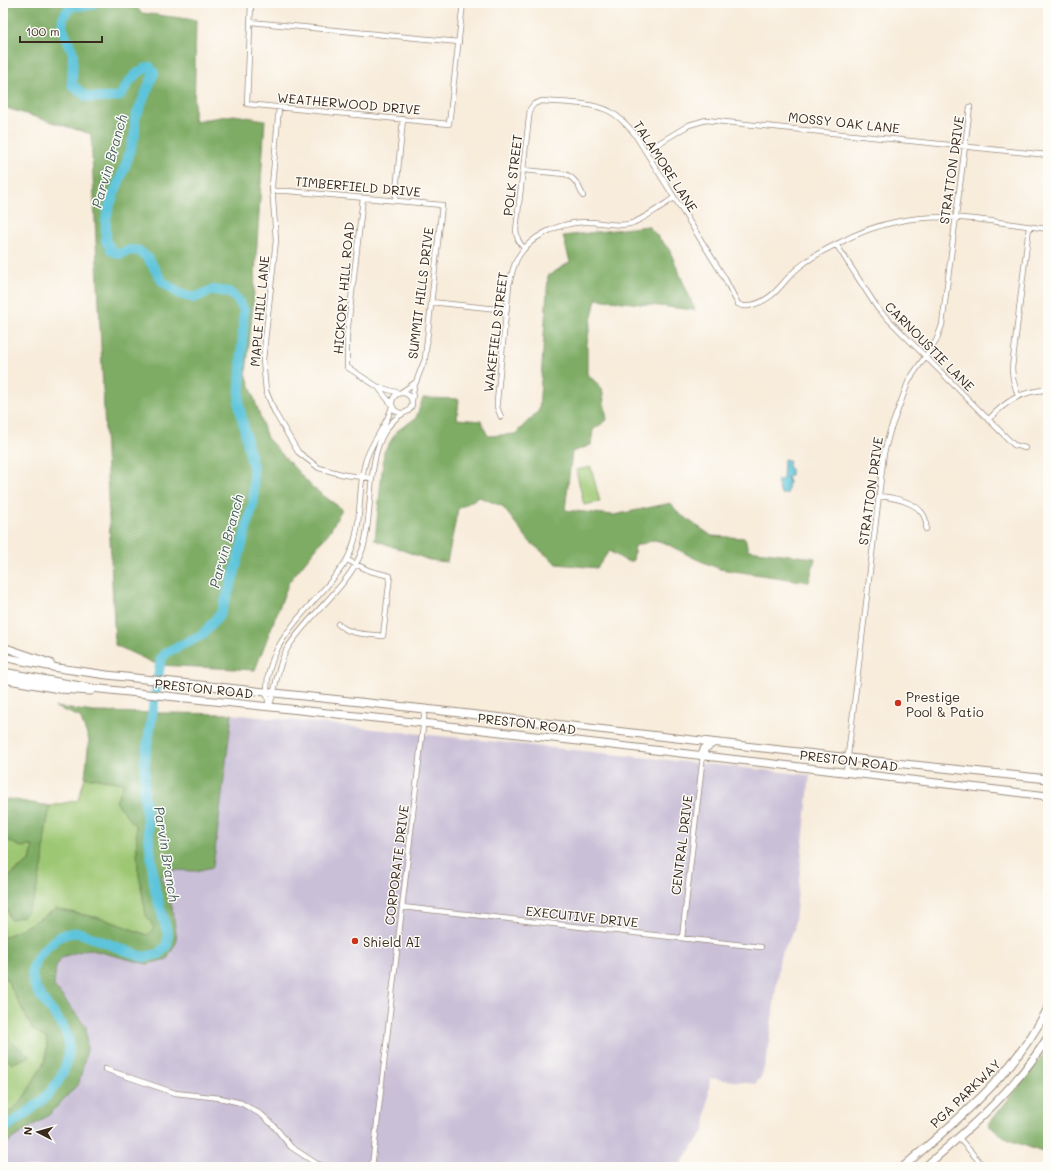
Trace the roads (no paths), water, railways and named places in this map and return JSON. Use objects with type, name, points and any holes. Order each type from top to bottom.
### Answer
[{"type":"main road","points":[[3,647],[44,661],[107,676]]},
{"type":"main road","name":"PRESTON ROAD","points":[[3,657],[107,676],[425,709],[848,758],[1048,779]]},
{"type":"main road","name":"PRESTON ROAD","points":[[3,672],[114,690],[423,723],[1048,796]]},
{"type":"main road","points":[[3,679],[72,690],[114,690]]},
{"type":"main road","points":[[606,744],[608,730]]},
{"type":"main road","points":[[703,755],[704,749],[713,742]]},
{"type":"main road","name":"PGA PARKWAY","points":[[903,1167],[980,1099],[1005,1072],[1027,1043],[1048,1008]]},
{"type":"main road","name":"PGA PARKWAY","points":[[925,1167],[990,1110],[1028,1066],[1048,1036]]},
{"type":"main road","points":[[949,1127],[958,1137]]},
{"type":"street","points":[[251,3],[250,22],[458,42],[463,3]]},
{"type":"street","name":"WEATHERWOOD DRIVE","points":[[250,22],[247,104],[279,108],[449,124],[458,42]]},
{"type":"street","name":"TALAMORE LANE","points":[[534,104],[542,101],[590,106],[610,111],[626,124],[646,151],[726,280],[738,304],[746,307],[767,299],[775,294],[788,277],[800,266],[836,244]]},
{"type":"street","name":"POLK STREET","points":[[524,248],[518,242],[516,230],[530,108],[534,104]]},
{"type":"street","name":"STRATTON DRIVE","points":[[846,772],[884,453],[887,438],[909,380],[936,342],[942,325],[970,106]]},
{"type":"street","name":"MAPLE HILL LANE","points":[[279,108],[272,191],[276,240],[263,360],[266,391],[275,413],[298,452],[319,468],[344,475],[372,478]]},
{"type":"street","points":[[395,201],[403,119]]},
{"type":"street","name":"MOSSY OAK LANE","points":[[646,151],[689,125],[706,120],[1048,155]]},
{"type":"street","points":[[523,170],[565,174],[570,176],[579,186],[583,196]]},
{"type":"street","name":"TIMBERFIELD DRIVE","points":[[272,191],[288,191],[442,205]]},
{"type":"street","name":"HICKORY HILL ROAD","points":[[363,198],[347,335],[347,367],[378,387],[400,393]]},
{"type":"street","name":"WAKEFIELD STREET","points":[[501,417],[497,407],[497,401],[512,273],[517,259],[524,248],[549,230],[569,223],[585,222],[629,224],[674,198]]},
{"type":"street","name":"SUMMIT HILLS DRIVE","points":[[412,401],[416,382],[425,359],[442,205]]},
{"type":"street","points":[[836,244],[866,230],[901,221],[929,218],[955,218],[1048,229]]},
{"type":"street","points":[[1018,396],[1014,385],[1012,368],[1029,226]]},
{"type":"street","name":"CARNOUSTIE LANE","points":[[836,244],[874,305],[1014,445],[1025,448]]},
{"type":"street","points":[[431,302],[507,310]]},
{"type":"street","points":[[269,707],[266,693],[271,661],[280,642],[339,572],[347,560],[356,534],[367,456],[388,420],[393,398],[416,382]]},
{"type":"street","name":"HICKORY HILL ROAD","points":[[378,387],[392,406]]},
{"type":"street","points":[[988,420],[1002,406],[1018,396],[1030,392],[1048,390]]},
{"type":"street","points":[[269,707],[274,694],[276,676],[287,650],[296,637],[348,575],[361,553],[367,530],[372,478],[376,456],[382,437],[394,420],[410,409],[412,401],[407,394],[400,393]]},
{"type":"street","points":[[392,406],[397,412],[404,413]]},
{"type":"street","points":[[879,496],[900,500],[918,509],[924,514],[926,529]]},
{"type":"street","points":[[338,624],[345,630],[353,633],[383,636],[390,576],[370,571],[347,560]]},
{"type":"street","name":"CORPORATE DRIVE","points":[[372,1167],[425,709]]},
{"type":"street","name":"CENTRAL DRIVE","points":[[682,938],[703,755]]},
{"type":"street","name":"EXECUTIVE DRIVE","points":[[402,907],[760,947]]},
{"type":"street","points":[[105,1069],[175,1094],[220,1098],[240,1103],[262,1115],[274,1126],[291,1147],[317,1164],[328,1167]]},
{"type":"street","points":[[958,1137],[984,1167]]},
{"type":"water","points":[[784,459],[789,460],[788,467],[791,469],[791,475],[787,477],[789,482],[787,494],[781,494],[777,481],[783,479]]},
{"type":"waterway","name":"Parvin Branch","points":[[3,1129],[46,1097],[61,1076],[66,1064],[69,1050],[67,1036],[61,1023],[42,999],[35,987],[32,974],[36,961],[48,946],[62,935],[70,933],[80,933],[143,957],[159,954],[167,945],[168,935],[155,890],[144,796],[145,759],[161,659],[167,652],[202,635],[221,613],[233,578],[254,500],[253,468],[239,405],[244,310],[238,300],[229,292],[212,290],[194,298],[180,294],[162,281],[148,258],[139,251],[130,250],[119,254],[112,251],[106,241],[106,220],[109,207],[127,161],[135,134],[135,119],[154,73],[150,67],[140,71],[129,82],[120,96],[109,98],[87,97],[72,85],[73,53],[62,27],[63,18],[67,11],[73,6],[92,5],[93,3]]},
{"type":"place","name":"Prestige Pool & Patio","points":[[898,703]]},
{"type":"place","name":"Shield AI","points":[[355,941]]}]
